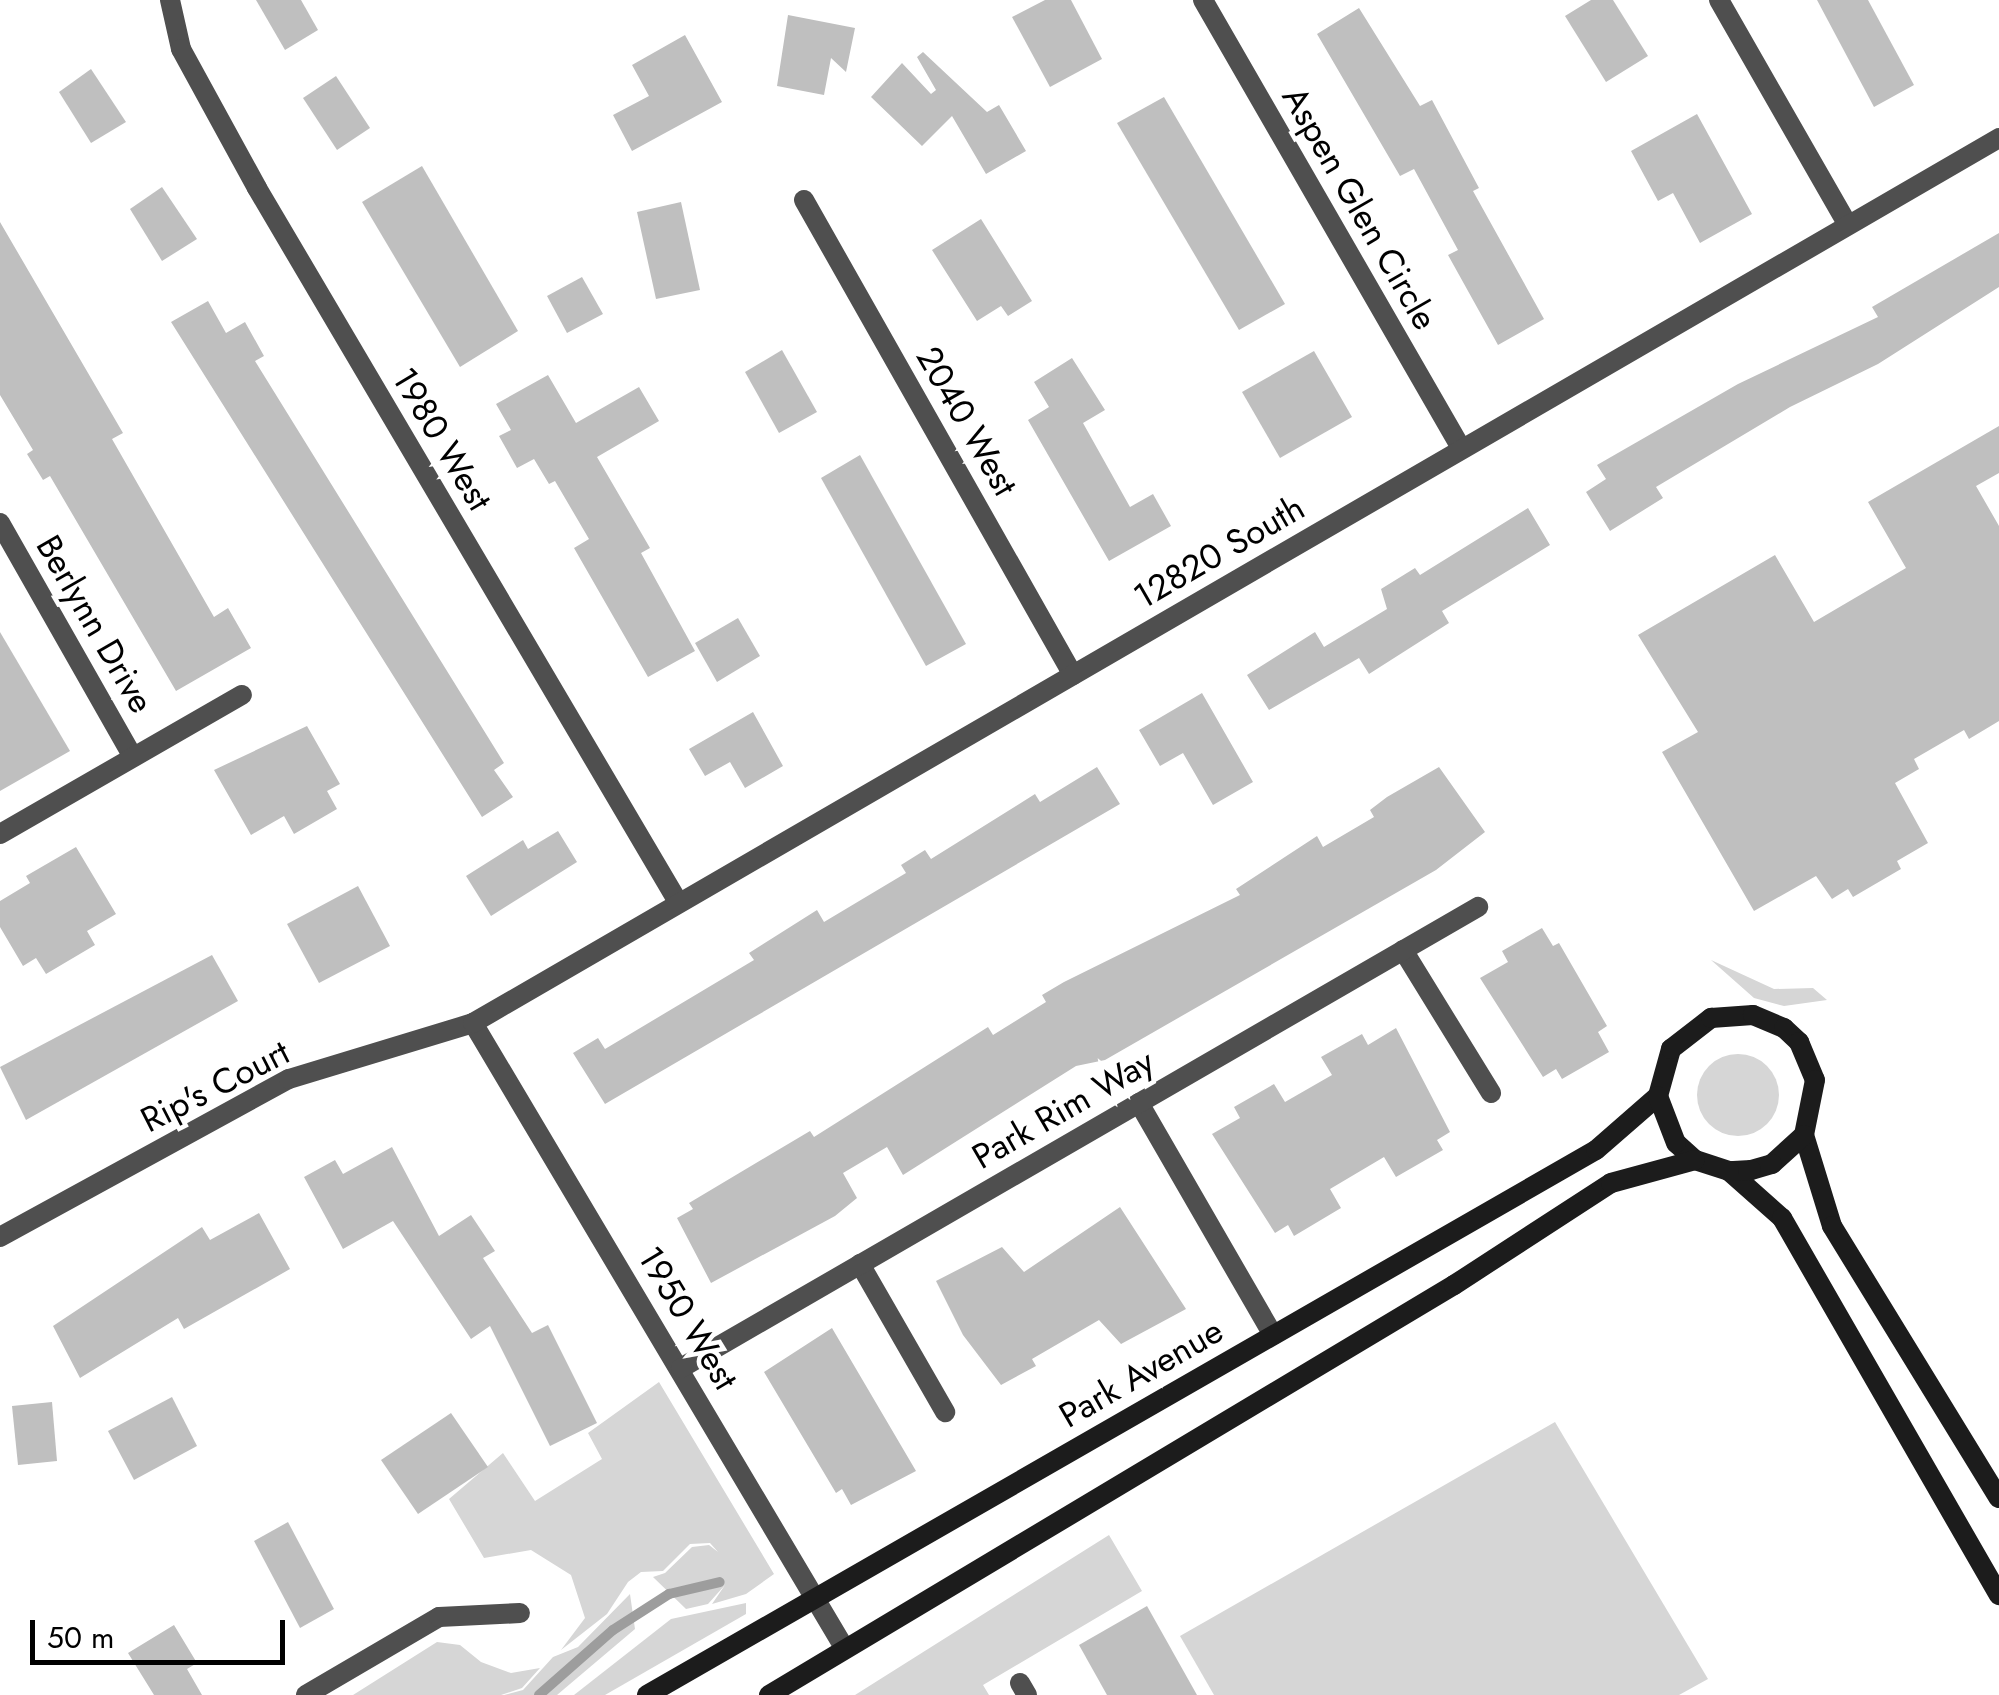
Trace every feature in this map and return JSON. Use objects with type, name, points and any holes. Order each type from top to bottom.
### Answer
[{"type":"street","name":"1980 West","points":[[170,0],[181,49],[256,188],[678,902]]},
{"type":"street","name":"Aspen Glen Circle","points":[[1204,0],[1461,448]]},
{"type":"street","points":[[1719,0],[1848,226]]},
{"type":"street","name":"12820 South","points":[[472,1023],[1999,138]]},
{"type":"street","name":"2040 West","points":[[804,200],[1074,675]]},
{"type":"street","name":"Berlynn Drive","points":[[0,523],[133,758]]},
{"type":"street","name":"Berlynn Drive","points":[[0,834],[242,695]]},
{"type":"street","name":"Park Rim Way","points":[[680,1368],[1478,907]]},
{"type":"street","points":[[1403,950],[1491,1093]]},
{"type":"street","name":"Park Avenue","points":[[647,1695],[1596,1150],[1658,1096],[1664,1064],[1689,1030],[1712,1018],[1753,1015],[1784,1028],[1810,1060],[1816,1100],[1804,1134],[1832,1226],[1999,1498]]},
{"type":"street","name":"Rip's Court","points":[[0,1237],[289,1079],[472,1023]]},
{"type":"street","name":"1950 West","points":[[472,1023],[846,1649]]},
{"type":"street","points":[[1658,1096],[1676,1143],[1695,1160],[1729,1171],[1782,1218],[1999,1595]]},
{"type":"street","points":[[1139,1103],[1272,1335]]},
{"type":"street","points":[[1729,1171],[1772,1164],[1804,1134]]},
{"type":"street","points":[[769,1695],[1454,1285],[1611,1183],[1695,1160]]},
{"type":"street","points":[[860,1264],[945,1412]]},
{"type":"street","points":[[306,1695],[439,1616],[520,1613]]},
{"type":"shaded area","points":[[1711,960],[1774,989],[1813,988],[1827,1000],[1784,1006],[1754,998]]},
{"type":"shaded area","points":[[1738,1054],[1754,1057],[1767,1066],[1776,1079],[1776,1111],[1767,1124],[1754,1133],[1738,1136],[1722,1133],[1709,1124],[1700,1111],[1697,1095],[1700,1079],[1709,1066],[1722,1057]]},
{"type":"shaded area","points":[[659,1382],[774,1574],[746,1594],[712,1604],[725,1585],[708,1604],[686,1609],[653,1577],[665,1573],[692,1547],[709,1545],[718,1552],[710,1543],[690,1544],[663,1571],[641,1572],[628,1582],[607,1614],[561,1650],[585,1618],[571,1575],[531,1550],[484,1558],[449,1499],[503,1453],[535,1501],[602,1459],[588,1433]]},
{"type":"shaded area","points":[[1555,1422],[1708,1679],[1679,1695],[1214,1695],[1180,1636]]},
{"type":"shaded area","points":[[1109,1535],[1142,1591],[983,1685],[989,1695],[855,1695]]},
{"type":"shaded area","points":[[630,1594],[635,1629],[557,1695],[504,1695],[523,1690],[553,1657],[578,1647]]},
{"type":"shaded area","points":[[746,1603],[746,1614],[605,1695],[574,1695],[671,1619]]},
{"type":"shaded area","points":[[437,1642],[460,1645],[481,1662],[511,1673],[540,1668],[522,1688],[501,1695],[353,1695]]},
{"type":"building","points":[[256,0],[301,0],[318,30],[285,50]]},
{"type":"building","points":[[1045,0],[1071,0],[1102,59],[1050,87],[1012,17]]},
{"type":"building","points":[[1591,0],[1613,0],[1648,56],[1606,82],[1565,16]]},
{"type":"building","points":[[1817,0],[1868,0],[1914,85],[1874,107]]},
{"type":"building","points":[[1359,8],[1420,106],[1432,100],[1479,188],[1473,191],[1544,319],[1498,345],[1448,255],[1458,250],[1414,169],[1400,176],[1317,34]]},
{"type":"building","points":[[788,15],[855,28],[846,72],[831,58],[824,95],[777,86]]},
{"type":"building","points":[[685,35],[722,102],[632,151],[613,115],[649,96],[632,65]]},
{"type":"building","points":[[923,52],[987,112],[999,105],[1026,151],[986,174],[952,116],[922,146],[871,97],[902,63],[931,94],[936,90],[917,57]]},
{"type":"building","points":[[91,69],[126,122],[91,143],[59,92]]},
{"type":"building","points":[[336,76],[370,128],[337,150],[303,98]]},
{"type":"building","points":[[1164,97],[1285,304],[1239,330],[1117,123]]},
{"type":"building","points":[[1697,114],[1752,214],[1700,243],[1673,193],[1658,201],[1631,151]]},
{"type":"building","points":[[422,166],[518,331],[460,367],[362,202]]},
{"type":"building","points":[[162,187],[197,239],[162,261],[130,209]]},
{"type":"building","points":[[681,202],[700,290],[656,299],[637,212]]},
{"type":"building","points":[[981,219],[1032,301],[1008,316],[1001,306],[977,321],[932,250]]},
{"type":"building","points":[[0,222],[123,433],[112,439],[214,617],[228,608],[251,648],[176,691],[50,476],[43,480],[27,454],[33,450],[0,395]]},
{"type":"building","points":[[1999,233],[1999,287],[1878,364],[1790,407],[1656,487],[1663,498],[1610,531],[1586,492],[1606,479],[1597,465],[1738,384],[1878,317],[1872,307]]},
{"type":"building","points":[[582,277],[603,314],[567,333],[547,296]]},
{"type":"building","points":[[208,301],[226,333],[245,322],[264,356],[255,361],[504,763],[494,770],[513,797],[482,817],[171,322]]},
{"type":"building","points":[[782,350],[817,412],[779,433],[745,372]]},
{"type":"building","points":[[1314,351],[1352,417],[1280,458],[1242,392]]},
{"type":"building","points":[[1072,358],[1105,410],[1083,423],[1130,507],[1153,494],[1171,526],[1109,561],[1028,420],[1049,407],[1034,382]]},
{"type":"building","points":[[548,375],[576,423],[639,387],[659,421],[597,457],[650,548],[641,553],[695,651],[648,677],[574,548],[589,539],[555,481],[549,484],[534,459],[517,468],[499,436],[511,430],[496,404]]},
{"type":"building","points":[[1999,426],[1999,473],[1976,486],[1999,526],[1999,721],[1969,739],[1964,730],[1914,759],[1919,769],[1895,783],[1928,843],[1897,861],[1901,869],[1853,897],[1848,889],[1832,899],[1816,876],[1754,911],[1662,752],[1698,732],[1638,635],[1775,555],[1814,622],[1906,568],[1868,502]]},
{"type":"building","points":[[860,455],[966,644],[926,666],[821,478]]},
{"type":"building","points":[[1528,508],[1550,545],[1442,611],[1449,623],[1369,674],[1359,658],[1269,710],[1247,675],[1315,632],[1324,647],[1387,609],[1381,589],[1415,568],[1420,575]]},
{"type":"building","points":[[738,618],[760,656],[717,682],[695,643]]},
{"type":"building","points":[[0,632],[70,751],[0,791]]},
{"type":"building","points":[[1202,693],[1253,782],[1213,805],[1183,753],[1160,766],[1139,730]]},
{"type":"building","points":[[753,712],[783,766],[745,788],[730,762],[705,776],[689,749]]},
{"type":"building","points":[[307,726],[340,784],[327,791],[337,809],[294,834],[284,816],[251,835],[214,770]]},
{"type":"building","points":[[1097,767],[1120,804],[605,1104],[573,1053],[598,1038],[605,1049],[754,960],[749,953],[817,910],[824,922],[906,873],[901,865],[925,850],[931,859],[1035,794],[1040,802]]},
{"type":"building","points":[[1439,767],[1485,832],[1436,870],[1105,1060],[1076,1066],[903,1175],[887,1147],[843,1173],[857,1198],[835,1216],[711,1283],[677,1218],[693,1209],[689,1203],[810,1131],[814,1137],[988,1027],[993,1035],[1046,1002],[1042,995],[1064,982],[1240,895],[1236,889],[1317,836],[1323,847],[1374,817],[1370,810],[1387,797]]},
{"type":"building","points":[[558,831],[577,862],[491,916],[466,876],[523,840],[528,849]]},
{"type":"building","points":[[76,847],[116,914],[87,931],[95,945],[46,974],[36,958],[23,966],[0,927],[0,901],[30,883],[26,876]]},
{"type":"building","points":[[358,886],[390,946],[319,983],[287,924]]},
{"type":"building","points":[[1542,928],[1553,946],[1559,943],[1607,1026],[1598,1032],[1609,1052],[1562,1079],[1556,1069],[1543,1077],[1480,978],[1508,962],[1502,951]]},
{"type":"building","points":[[212,955],[238,1001],[26,1120],[0,1067]]},
{"type":"building","points":[[1396,1028],[1450,1132],[1437,1140],[1443,1150],[1396,1177],[1384,1157],[1330,1189],[1341,1208],[1294,1236],[1288,1225],[1275,1233],[1212,1134],[1240,1118],[1234,1107],[1274,1084],[1285,1102],[1332,1075],[1321,1057],[1362,1034],[1368,1045]]},
{"type":"building","points":[[392,1147],[439,1236],[471,1215],[495,1251],[483,1258],[532,1333],[548,1325],[597,1423],[550,1446],[490,1326],[471,1339],[393,1221],[343,1249],[304,1177],[335,1160],[343,1174]]},
{"type":"building","points":[[1120,1207],[1186,1309],[1121,1344],[1099,1320],[1032,1359],[1036,1366],[1001,1385],[963,1335],[936,1281],[1002,1247],[1024,1272]]},
{"type":"building","points":[[259,1213],[290,1269],[184,1329],[178,1318],[80,1378],[53,1326],[202,1227],[210,1240]]},
{"type":"building","points":[[832,1328],[916,1471],[851,1505],[842,1489],[836,1493],[764,1372]]},
{"type":"building","points":[[172,1397],[197,1446],[134,1480],[108,1431]]},
{"type":"building","points":[[52,1402],[57,1461],[18,1465],[12,1406]]},
{"type":"building","points":[[451,1413],[488,1467],[418,1514],[381,1460]]},
{"type":"building","points":[[288,1522],[334,1609],[300,1628],[254,1541]]},
{"type":"building","points":[[1147,1606],[1197,1695],[1107,1695],[1079,1645]]},
{"type":"building","points":[[174,1625],[197,1663],[187,1669],[202,1695],[154,1695],[128,1653]]},
{"type":"waterway","points":[[539,1695],[613,1630],[669,1594],[720,1582]]}]
